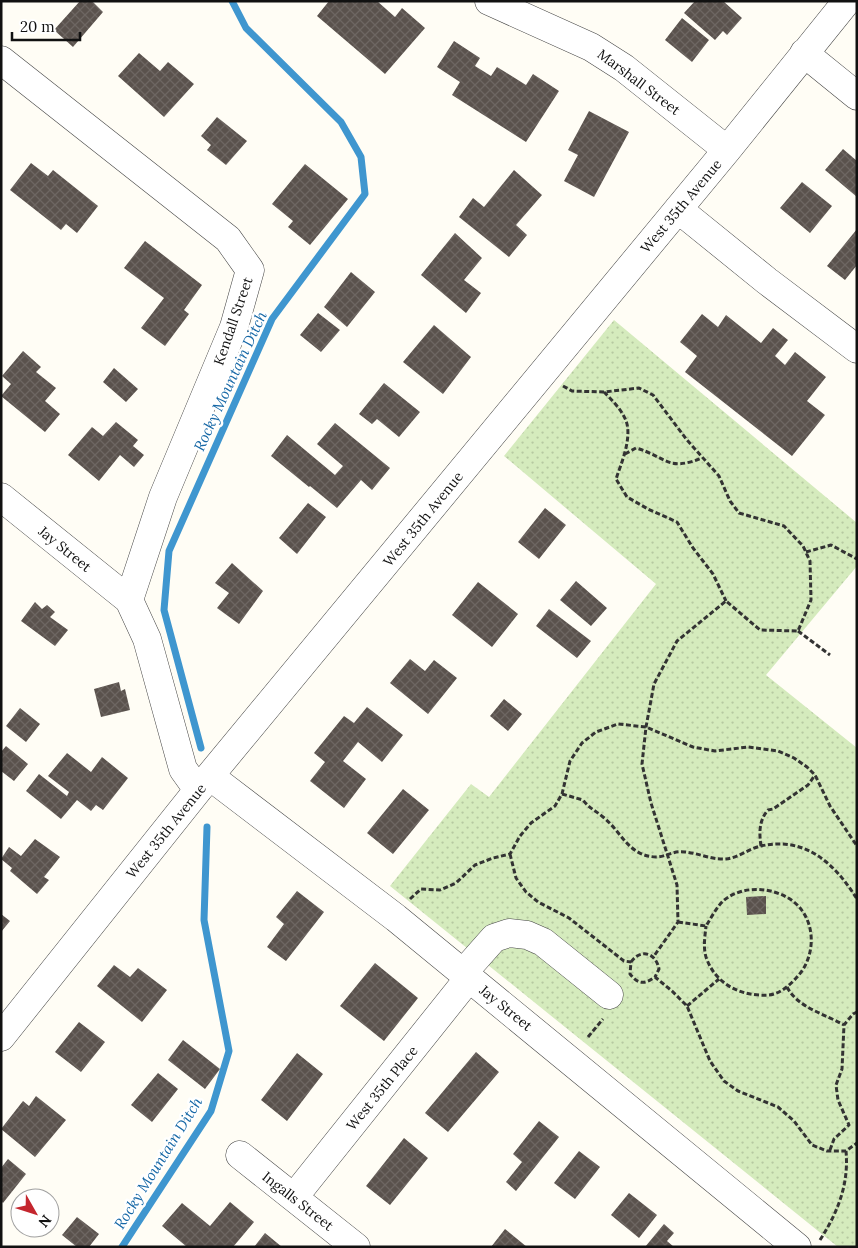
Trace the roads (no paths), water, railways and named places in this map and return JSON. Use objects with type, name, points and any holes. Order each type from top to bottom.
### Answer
[{"type":"street","name":"West 35th Avenue","points":[[1,1037],[204,784],[727,150],[847,1]]},
{"type":"street","name":"Marshall Street","points":[[504,4],[591,47],[624,68],[727,150]]},
{"type":"street","points":[[804,53],[857,96]]},
{"type":"street","name":"Kendall Street","points":[[1,60],[228,239],[250,270],[234,327],[163,497],[129,600]]},
{"type":"street","points":[[678,209],[857,349]]},
{"type":"street","name":"Jay Street","points":[[5,508],[129,600]]},
{"type":"street","points":[[129,600],[148,639],[183,769],[204,784]]},
{"type":"street","name":"Jay Street","points":[[204,784],[396,918],[797,1247]]},
{"type":"street","name":"West 35th Place","points":[[294,1197],[494,938],[509,934],[527,935],[543,942],[609,995]]},
{"type":"street","name":"Ingalls Street","points":[[240,1155],[356,1247]]},
{"type":"waterway","name":"Rocky Mountain Ditch","points":[[201,748],[164,610],[169,551],[272,319],[365,194],[361,157],[341,122],[246,28],[232,1]]},
{"type":"waterway","name":"Rocky Mountain Ditch","points":[[122,1247],[211,1111],[229,1051],[204,920],[207,827]]}]
